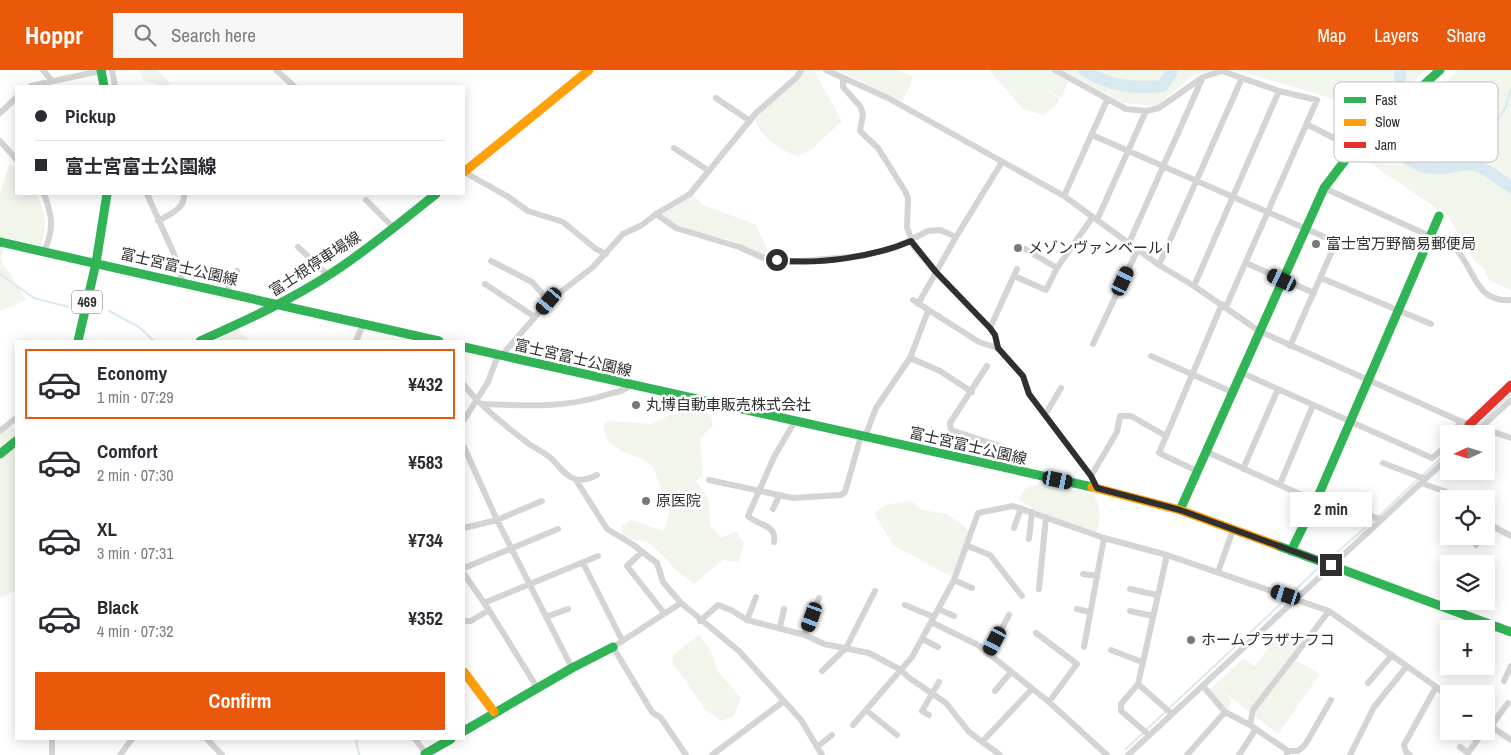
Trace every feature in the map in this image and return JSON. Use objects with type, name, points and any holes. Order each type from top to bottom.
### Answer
[{"type":"main road","points":[[102,70],[104,85]]},
{"type":"main road","points":[[465,171],[590,70]]},
{"type":"main road","points":[[1427,82],[1437,73]]},
{"type":"main road","points":[[1180,510],[1305,228],[1324,188],[1343,162]]},
{"type":"main road","name":"469","points":[[78,340],[96,262],[107,205],[107,195]]},
{"type":"main road","name":"富士根停車場線","points":[[202,340],[280,304],[328,275],[435,195]]},
{"type":"main road","points":[[1291,551],[1317,497],[1439,216]]},
{"type":"main road","name":"富士宮富士公園線","points":[[0,242],[96,262],[435,340]]},
{"type":"main road","name":"富士宮富士公園線","points":[[465,347],[1097,488],[1180,510],[1511,632]]},
{"type":"main road","points":[[1469,424],[1511,385]]},
{"type":"main road","points":[[0,454],[15,442]]},
{"type":"main road","points":[[465,730],[494,712],[538,690],[572,668],[613,647]]},
{"type":"main road","points":[[465,673],[494,712]]},
{"type":"main road","points":[[426,754],[448,740]]},
{"type":"street","points":[[43,70],[52,81]]},
{"type":"street","points":[[36,85],[83,72],[102,70]]},
{"type":"street","points":[[112,70],[115,85]]},
{"type":"street","points":[[276,70],[293,85]]},
{"type":"street","points":[[465,418],[488,382],[500,355],[549,301],[593,267],[623,234],[642,225],[656,214],[690,194],[750,121],[802,70]]},
{"type":"street","points":[[826,70],[888,98],[1064,196],[1159,266],[1194,286],[1259,331],[1469,424]]},
{"type":"street","points":[[1055,70],[1126,110],[1146,112],[1169,103],[1203,77],[1222,71],[1279,91],[1317,100],[1308,125],[1246,263],[1193,374],[1159,453],[1197,471]]},
{"type":"street","points":[[1129,243],[1203,77]]},
{"type":"street","points":[[843,78],[843,87],[860,106],[863,114],[860,132],[878,148],[908,198],[907,227],[911,241],[936,272],[990,328],[995,335],[998,348],[1023,376],[1029,394],[1091,476],[1097,488]]},
{"type":"street","points":[[1159,266],[1242,78]]},
{"type":"street","points":[[1194,286],[1279,91]]},
{"type":"street","points":[[716,98],[750,121]]},
{"type":"street","points":[[0,114],[15,99]]},
{"type":"street","points":[[1064,196],[1107,100]]},
{"type":"street","points":[[1014,276],[1046,290],[1057,268],[1095,219],[1146,112]]},
{"type":"street","points":[[1308,125],[1334,138]]},
{"type":"street","points":[[1092,134],[1336,242],[1290,346]]},
{"type":"street","points":[[0,141],[15,158]]},
{"type":"street","points":[[674,148],[709,171]]},
{"type":"street","points":[[998,348],[979,342],[915,302],[936,272],[1002,162]]},
{"type":"street","points":[[465,173],[507,196],[528,211],[563,222],[596,249],[606,254]]},
{"type":"street","points":[[1324,188],[1454,247],[1462,255],[1477,284],[1485,294],[1499,300],[1511,300]]},
{"type":"street","points":[[44,195],[50,208],[52,231],[44,252]]},
{"type":"street","points":[[147,195],[174,254],[183,283]]},
{"type":"street","points":[[158,220],[181,206],[185,201],[184,195]]},
{"type":"street","points":[[366,200],[392,227]]},
{"type":"street","points":[[656,214],[676,228],[739,247],[766,259],[789,262],[861,256],[895,248],[928,231],[934,230],[940,230],[956,237]]},
{"type":"street","points":[[298,247],[328,275]]},
{"type":"street","points":[[1025,249],[1057,268]]},
{"type":"street","points":[[1093,344],[1138,250]]},
{"type":"street","points":[[491,261],[532,282],[549,301]]},
{"type":"street","points":[[1246,263],[1314,293]]},
{"type":"street","points":[[990,328],[1017,269]]},
{"type":"street","points":[[226,292],[237,271]]},
{"type":"street","points":[[1321,278],[1431,324]]},
{"type":"street","points":[[485,284],[535,317]]},
{"type":"street","points":[[709,480],[793,498],[841,495],[844,492],[863,436],[876,408],[910,358],[928,311]]},
{"type":"street","points":[[356,340],[363,324]]},
{"type":"street","points":[[1152,356],[1232,392]]},
{"type":"street","points":[[910,358],[940,371],[972,392]]},
{"type":"street","points":[[987,366],[972,392],[950,423],[951,430],[1003,447],[1001,468]]},
{"type":"street","points":[[1240,372],[1351,420],[1432,458],[1440,451]]},
{"type":"street","points":[[465,386],[476,401],[483,404],[526,406],[570,405],[602,397],[627,388],[630,385]]},
{"type":"street","points":[[1045,415],[1061,388]]},
{"type":"street","points":[[1243,469],[1278,389]]},
{"type":"street","points":[[1483,425],[1511,400]]},
{"type":"street","points":[[483,404],[506,427],[552,459],[563,471],[576,480],[607,529],[632,544],[657,563],[664,582],[681,603],[700,621],[739,651],[801,720],[822,755]]},
{"type":"street","points":[[1280,484],[1313,405]]},
{"type":"street","points":[[1091,476],[1117,432],[1120,416],[1131,416],[1166,436]]},
{"type":"street","points":[[0,431],[15,419]]},
{"type":"street","points":[[774,542],[775,536],[771,528],[748,516],[794,421]]},
{"type":"street","points":[[1458,425],[1460,421]]},
{"type":"street","points":[[1495,434],[1511,438]]},
{"type":"street","points":[[465,449],[497,520],[572,668]]},
{"type":"street","points":[[1205,451],[1280,484],[1381,520]]},
{"type":"street","points":[[1383,463],[1417,475],[1423,481],[1444,490]]},
{"type":"street","points":[[1128,755],[1146,732],[1203,686],[1298,600],[1331,565],[1440,465]]},
{"type":"street","points":[[576,480],[591,479],[597,476]]},
{"type":"street","points":[[773,509],[779,496]]},
{"type":"street","points":[[465,528],[497,520],[542,501]]},
{"type":"street","points":[[853,725],[901,670],[922,639],[954,580],[968,546],[978,513],[1013,506],[1104,538],[1218,572],[1329,611],[1440,690]]},
{"type":"street","points":[[1014,528],[1021,508]]},
{"type":"street","points":[[1029,539],[1032,512]]},
{"type":"street","points":[[1039,589],[1046,517]]},
{"type":"street","points":[[1495,528],[1511,536]]},
{"type":"street","points":[[465,568],[558,529]]},
{"type":"street","points":[[1218,572],[1233,530]]},
{"type":"street","points":[[1084,647],[1104,538]]},
{"type":"street","points":[[968,546],[990,555],[1022,596]]},
{"type":"street","points":[[642,552],[627,566],[664,612]]},
{"type":"street","points":[[1146,732],[1121,711],[1121,704],[1138,684],[1166,555]]},
{"type":"street","points":[[484,603],[598,556]]},
{"type":"street","points":[[583,563],[622,640]]},
{"type":"street","points":[[1083,574],[1097,576]]},
{"type":"street","points":[[465,575],[489,610],[538,690]]},
{"type":"street","points":[[954,580],[972,588]]},
{"type":"street","points":[[1130,589],[1157,595]]},
{"type":"street","points":[[822,671],[846,648],[875,591]]},
{"type":"street","points":[[748,620],[756,597]]},
{"type":"street","points":[[805,635],[819,598]]},
{"type":"street","points":[[681,603],[664,612],[613,647],[652,712],[661,718],[686,755]]},
{"type":"street","points":[[700,621],[718,605],[748,620],[780,627],[805,635],[824,644],[869,653],[901,670],[908,677],[933,692],[946,703],[969,732],[1000,755]]},
{"type":"street","points":[[905,606],[978,645],[1049,702],[1107,755]]},
{"type":"street","points":[[546,617],[568,609]]},
{"type":"street","points":[[780,627],[784,609]]},
{"type":"street","points":[[938,609],[954,616]]},
{"type":"street","points":[[1077,609],[1090,612]]},
{"type":"street","points":[[465,621],[471,621],[489,610]]},
{"type":"street","points":[[1130,611],[1153,616]]},
{"type":"street","points":[[1239,755],[1253,727],[1252,710],[1329,611]]},
{"type":"street","points":[[988,654],[1009,614]]},
{"type":"street","points":[[1036,633],[1076,664],[1049,702]]},
{"type":"street","points":[[922,639],[938,647]]},
{"type":"street","points":[[1111,650],[1142,662]]},
{"type":"street","points":[[1368,683],[1392,655]]},
{"type":"street","points":[[1350,755],[1374,707],[1407,666]]},
{"type":"street","points":[[1504,681],[1511,666]]},
{"type":"street","points":[[995,691],[1012,672]]},
{"type":"street","points":[[929,715],[922,711],[939,682]]},
{"type":"street","points":[[1138,684],[1170,712]]},
{"type":"street","points":[[1203,686],[1225,712],[1253,727],[1287,753],[1298,751],[1305,745],[1331,700]]},
{"type":"street","points":[[1410,755],[1406,752],[1404,745],[1436,687]]},
{"type":"street","points":[[982,742],[1032,689]]},
{"type":"street","points":[[712,755],[719,753],[784,702]]},
{"type":"street","points":[[1495,717],[1508,703]]},
{"type":"street","points":[[867,711],[897,735]]},
{"type":"street","points":[[1187,755],[1202,741],[1225,712]]},
{"type":"street","points":[[1495,728],[1510,736]]},
{"type":"street","points":[[817,747],[832,735]]},
{"type":"street","points":[[52,740],[52,755]]},
{"type":"street","points":[[120,755],[131,740]]},
{"type":"street","points":[[208,740],[222,755]]},
{"type":"street","points":[[416,740],[426,754]]},
{"type":"street","points":[[1460,747],[1468,752],[1477,740]]},
{"type":"shaded area","points":[[137,70],[157,70],[172,85],[160,85],[144,81]]},
{"type":"shaded area","points":[[803,70],[814,71],[842,121],[811,150],[798,156],[771,142],[757,125],[755,118],[799,77]]},
{"type":"shaded area","points":[[839,70],[899,70],[912,76],[911,84],[901,102]]},
{"type":"shaded area","points":[[989,70],[1050,70],[1068,82],[1061,99],[1031,76],[1059,99],[1057,104],[1043,115],[1023,109]]},
{"type":"shaded area","points":[[1062,70],[1213,70],[1191,76],[1157,106],[1124,103]]},
{"type":"shaded area","points":[[1237,70],[1426,70],[1413,82],[1334,82],[1334,99]]},
{"type":"shaded area","points":[[1458,70],[1511,70],[1511,290],[1489,280],[1483,267],[1476,263],[1448,216],[1368,162],[1498,162],[1498,82],[1445,82]]},
{"type":"shaded area","points":[[10,163],[15,168],[15,195],[36,195],[43,212],[45,226],[41,245],[5,238],[1,260],[26,300],[0,311],[0,193]]},
{"type":"shaded area","points":[[694,195],[701,204],[756,225],[768,251],[764,256],[732,241],[684,228],[675,224],[663,214]]},
{"type":"shaded area","points":[[237,330],[249,340],[218,340]]},
{"type":"shaded area","points":[[692,412],[710,414],[713,426],[700,438],[703,477],[696,481],[708,498],[711,526],[721,538],[736,531],[744,543],[739,562],[723,560],[694,584],[646,541],[623,538],[621,526],[631,520],[664,531],[670,511],[653,467],[644,460],[624,452],[609,442],[603,427],[606,421],[652,424],[671,414]]},
{"type":"shaded area","points":[[5,423],[15,429],[15,591],[0,598],[0,426]]},
{"type":"shaded area","points":[[1042,482],[1094,495],[1100,514],[1096,533],[1035,510],[1019,499],[1025,489]]},
{"type":"shaded area","points":[[911,501],[922,510],[947,514],[970,531],[952,577],[893,545],[874,513],[885,505]]},
{"type":"shaded area","points":[[1285,634],[1303,646],[1297,661],[1320,674],[1278,734],[1221,690],[1231,700],[1229,712],[1208,691],[1243,659],[1255,666],[1274,640],[1279,641]]},
{"type":"shaded area","points":[[699,635],[712,653],[718,672],[741,698],[734,716],[721,721],[705,709],[672,662],[674,655]]},
{"type":"waterway","points":[[1084,70],[1112,83],[1141,87],[1162,86],[1173,70]]},
{"type":"waterway","points":[[1400,70],[1400,82]]},
{"type":"waterway","points":[[1498,119],[1505,109],[1511,88]]},
{"type":"waterway","points":[[1412,162],[1431,168],[1445,168],[1467,164],[1475,165],[1511,187]]},
{"type":"waterway","points":[[0,274],[34,298],[69,307]]},
{"type":"waterway","points":[[109,311],[139,327],[153,340]]},
{"type":"waterway","points":[[1478,425],[1511,394]]},
{"type":"waterway","points":[[1422,476],[1440,459]]},
{"type":"waterway","points":[[1378,517],[1418,479]]},
{"type":"waterway","points":[[1327,561],[1374,520]]},
{"type":"waterway","points":[[1290,595],[1321,565]]},
{"type":"waterway","points":[[1146,730],[1287,598]]},
{"type":"waterway","points":[[1126,749],[1143,733]]},
{"type":"waterway","points":[[356,740],[359,755]]},
{"type":"traffic: fast","points":[[101,70],[104,85]]},
{"type":"traffic: fast","points":[[1427,82],[1440,70]]},
{"type":"traffic: fast","points":[[1180,510],[1324,188],[1344,162]]},
{"type":"traffic: fast","points":[[78,340],[96,263],[107,195]]},
{"type":"traffic: fast","points":[[202,340],[268,310],[316,283],[385,235],[435,195]]},
{"type":"traffic: fast","points":[[1291,551],[1319,494],[1439,216]]},
{"type":"traffic: fast","points":[[0,242],[435,340]]},
{"type":"traffic: fast","points":[[465,347],[1092,487]]},
{"type":"traffic: fast","points":[[0,454],[15,442]]},
{"type":"traffic: fast","points":[[1276,545],[1511,632]]},
{"type":"traffic: fast","points":[[465,730],[572,668],[613,647]]},
{"type":"traffic: fast","points":[[425,754],[449,740]]},
{"type":"traffic: slow","points":[[465,171],[589,70]]},
{"type":"traffic: slow","points":[[1092,487],[1180,510],[1276,545]]},
{"type":"traffic: slow","points":[[465,673],[494,712]]},
{"type":"traffic: jam","points":[[1469,425],[1511,385]]},
{"type":"place","name":"富士宮万野簡易郵便局","points":[[1316,244]]},
{"type":"place","name":"メゾンヴァンベール I","points":[[1018,248]]},
{"type":"place","name":"丸博自動車販売株式会社","points":[[636,405]]},
{"type":"place","name":"原医院","points":[[646,501]]},
{"type":"place","name":"ホームプラザナフコ","points":[[1191,640]]},
{"type":"route","points":[[777,260],[789,262],[812,261],[861,256],[895,248],[911,241],[936,272],[990,328],[995,335],[998,348],[1023,376],[1029,394],[1091,476],[1097,488],[1180,510],[1331,565]]}]
